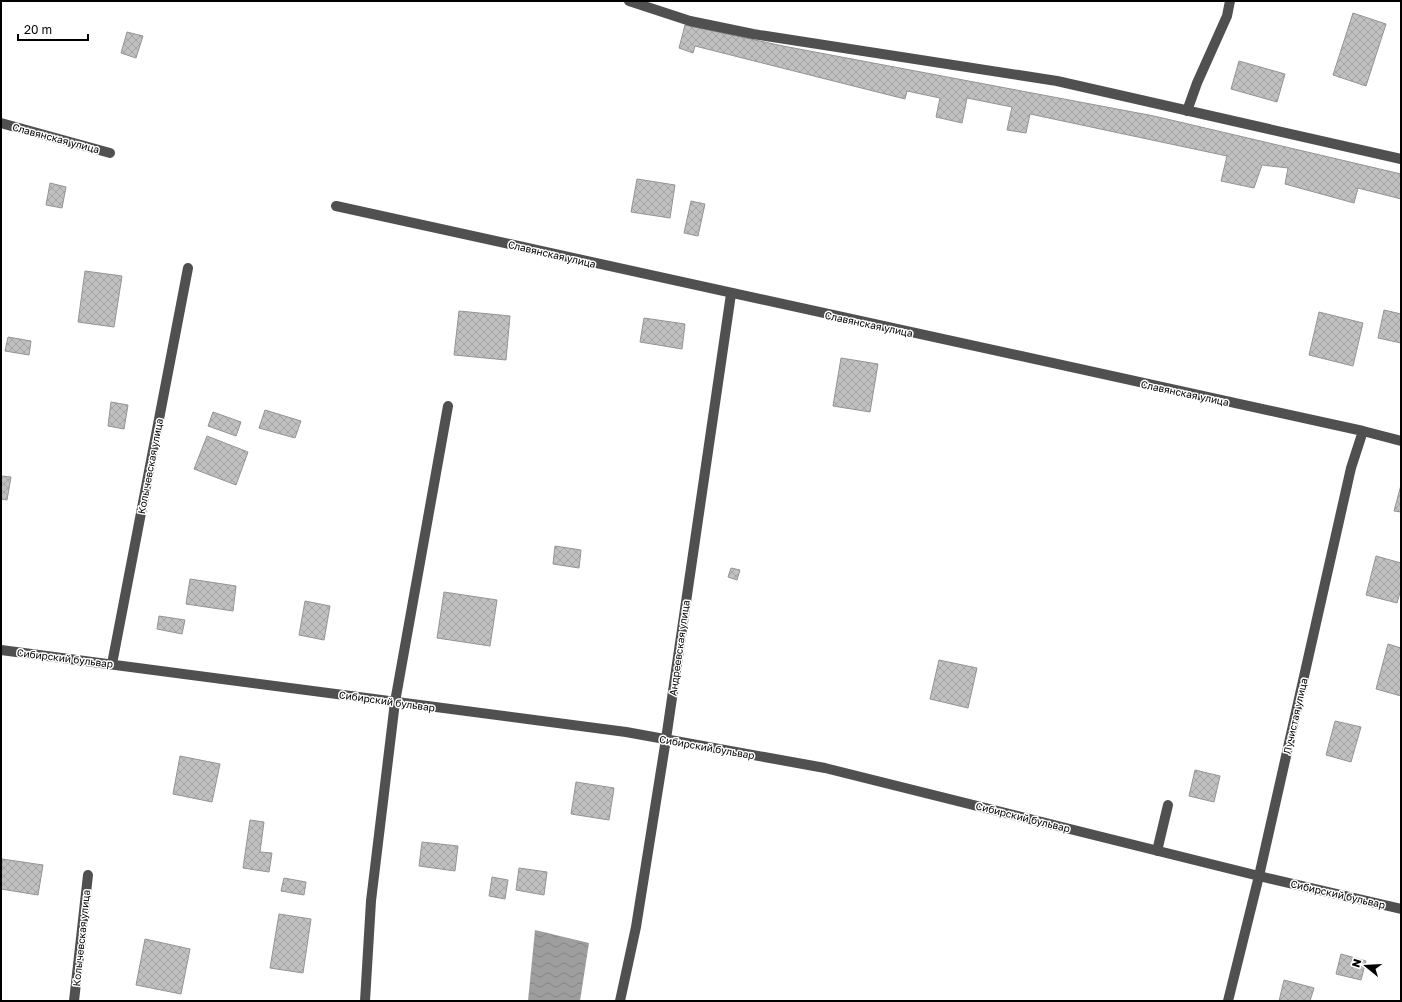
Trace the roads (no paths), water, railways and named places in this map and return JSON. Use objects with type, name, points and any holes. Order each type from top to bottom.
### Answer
[{"type":"street","points":[[629,1],[690,21],[753,34],[1057,81],[1401,159]]},
{"type":"street","points":[[1187,110],[1196,83],[1227,16],[1230,1]]},
{"type":"street","name":"Славянская улица","points":[[1,123],[110,153]]},
{"type":"street","name":"Славянская улица","points":[[336,206],[731,294],[1363,431],[1401,441]]},
{"type":"street","name":"Колычевская улица","points":[[112,664],[188,268]]},
{"type":"street","name":"Андреевская улица","points":[[620,1001],[636,927],[666,739],[731,294]]},
{"type":"street","points":[[365,1001],[371,901],[395,702],[448,406]]},
{"type":"street","name":"Лучистая улица","points":[[1228,1001],[1259,876],[1351,468],[1363,431]]},
{"type":"street","name":"Сибирский бульвар","points":[[1,650],[626,732],[825,768],[1259,876],[1401,909]]},
{"type":"street","points":[[1157,851],[1168,805]]},
{"type":"street","name":"Колычевская улица","points":[[74,1001],[88,875]]},
{"type":"water","points":[[535,930],[589,943],[580,1001],[528,1001]]}]
